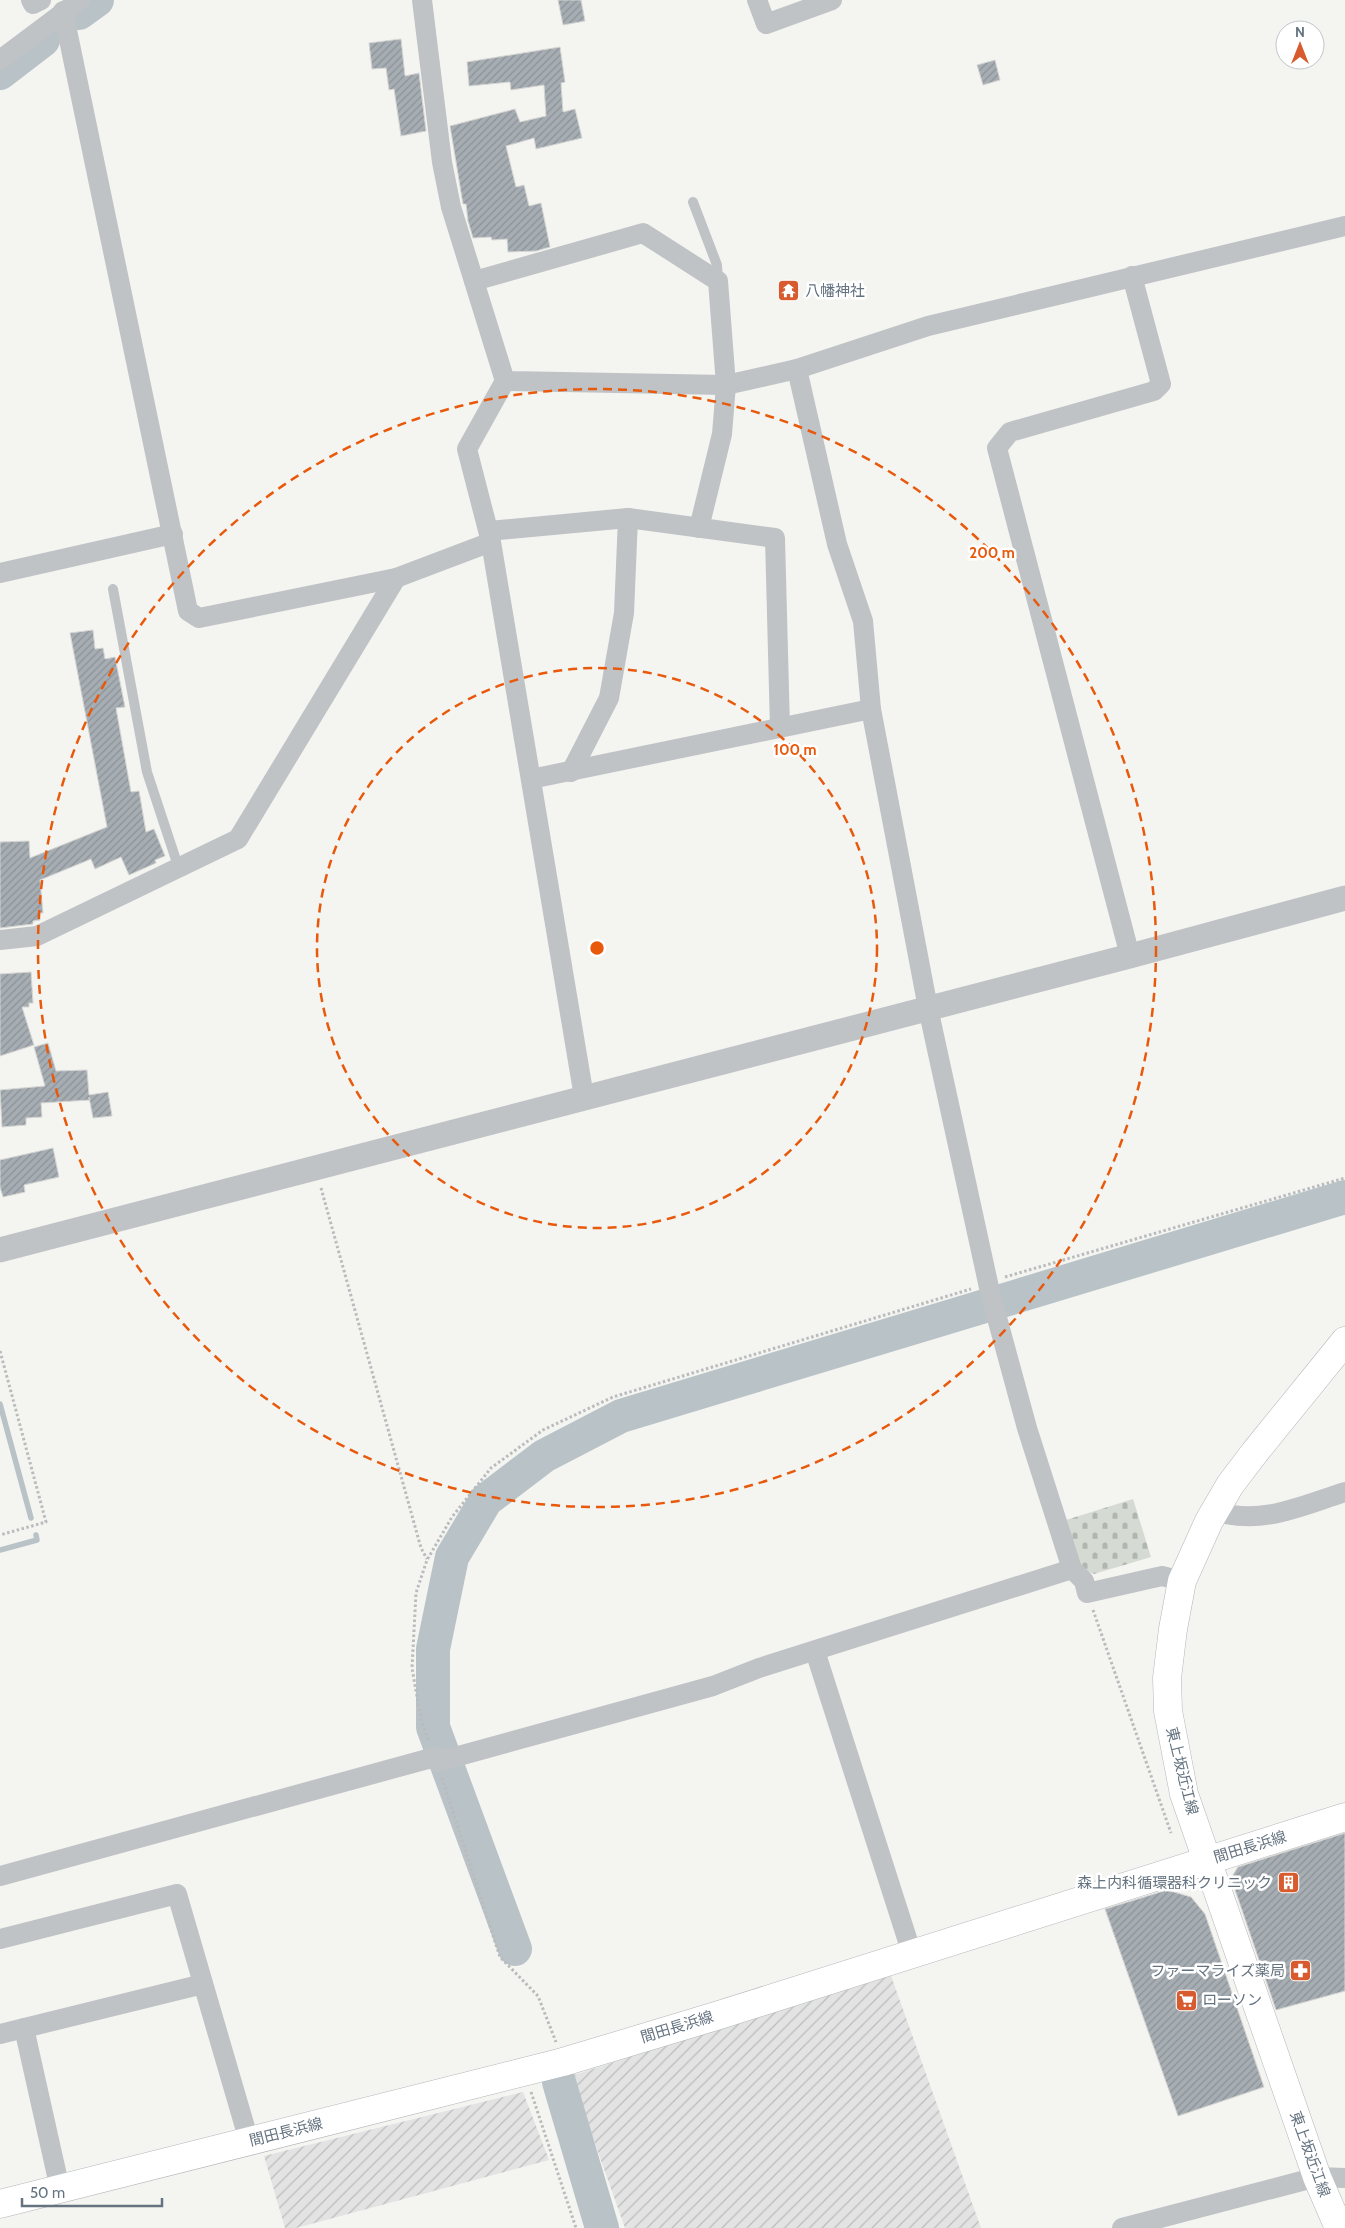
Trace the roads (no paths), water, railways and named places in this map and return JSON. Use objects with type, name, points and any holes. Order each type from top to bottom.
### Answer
[{"type":"main road","name":"東上坂近江線","points":[[1339,2228],[1317,2177],[1184,1794],[1168,1711],[1167,1678],[1172,1629],[1182,1581],[1215,1511],[1230,1485],[1255,1452],[1345,1342]]},
{"type":"main road","name":"間田長浜線","points":[[0,2204],[563,2062],[1345,1817]]},
{"type":"street","points":[[31,0],[33,4],[41,0]]},
{"type":"street","points":[[422,0],[442,162],[451,207],[505,380],[467,449],[490,536],[584,1096]]},
{"type":"street","points":[[757,0],[766,24],[832,0]]},
{"type":"street","points":[[0,60],[69,5],[188,611],[199,618],[396,578],[490,536],[628,518],[775,538],[780,728]]},
{"type":"street","points":[[505,380],[726,385],[797,369],[928,326],[1345,226]]},
{"type":"street","points":[[474,281],[643,233],[718,281],[726,385],[722,434],[699,528]]},
{"type":"street","points":[[1130,956],[997,448],[1010,432],[1154,391],[1160,384],[1132,276]]},
{"type":"street","points":[[797,369],[838,544],[863,621],[871,709],[928,1008],[989,1288],[1028,1428],[1072,1569],[1084,1581],[1087,1592],[1162,1576],[1182,1581]]},
{"type":"street","points":[[571,772],[609,698],[624,613],[628,518]]},
{"type":"street","points":[[0,574],[173,534]]},
{"type":"street","points":[[0,940],[37,936],[238,839],[396,578]]},
{"type":"street","points":[[531,780],[871,709]]},
{"type":"street","points":[[0,1250],[316,1169],[584,1096],[1130,956],[1345,898]]},
{"type":"street","points":[[1215,1511],[1230,1516],[1267,1516],[1345,1492]]},
{"type":"street","points":[[0,1876],[713,1686],[759,1668],[1072,1569]]},
{"type":"street","points":[[815,1650],[912,1954]]},
{"type":"street","points":[[0,1939],[177,1894],[249,2141]]},
{"type":"street","points":[[0,2034],[203,1984]]},
{"type":"street","points":[[24,2028],[60,2189]]},
{"type":"street","points":[[1122,2228],[1184,2210],[1317,2177],[1345,2178]]},
{"type":"lane","points":[[693,202],[716,266],[718,281]]},
{"type":"lane","points":[[113,589],[147,772],[178,869]]},
{"type":"waterway","points":[[79,13],[97,0]]},
{"type":"waterway","points":[[0,73],[43,40]]},
{"type":"waterway","points":[[515,1949],[433,1727],[433,1649],[452,1557],[486,1500],[544,1456],[621,1416],[1345,1197]]},
{"type":"waterway","points":[[0,1404],[31,1518]]},
{"type":"waterway","points":[[0,1550],[37,1540],[36,1535]]},
{"type":"waterway","points":[[559,2082],[602,2228]]},
{"type":"place","name":"八幡神社","points":[[789,291]]},
{"type":"place","name":"森上内科循環器科クリニック","points":[[1288,1883]]},
{"type":"place","name":"ファーマライズ薬局","points":[[1301,1971]]},
{"type":"place","name":"ローソン","points":[[1186,2000]]}]
